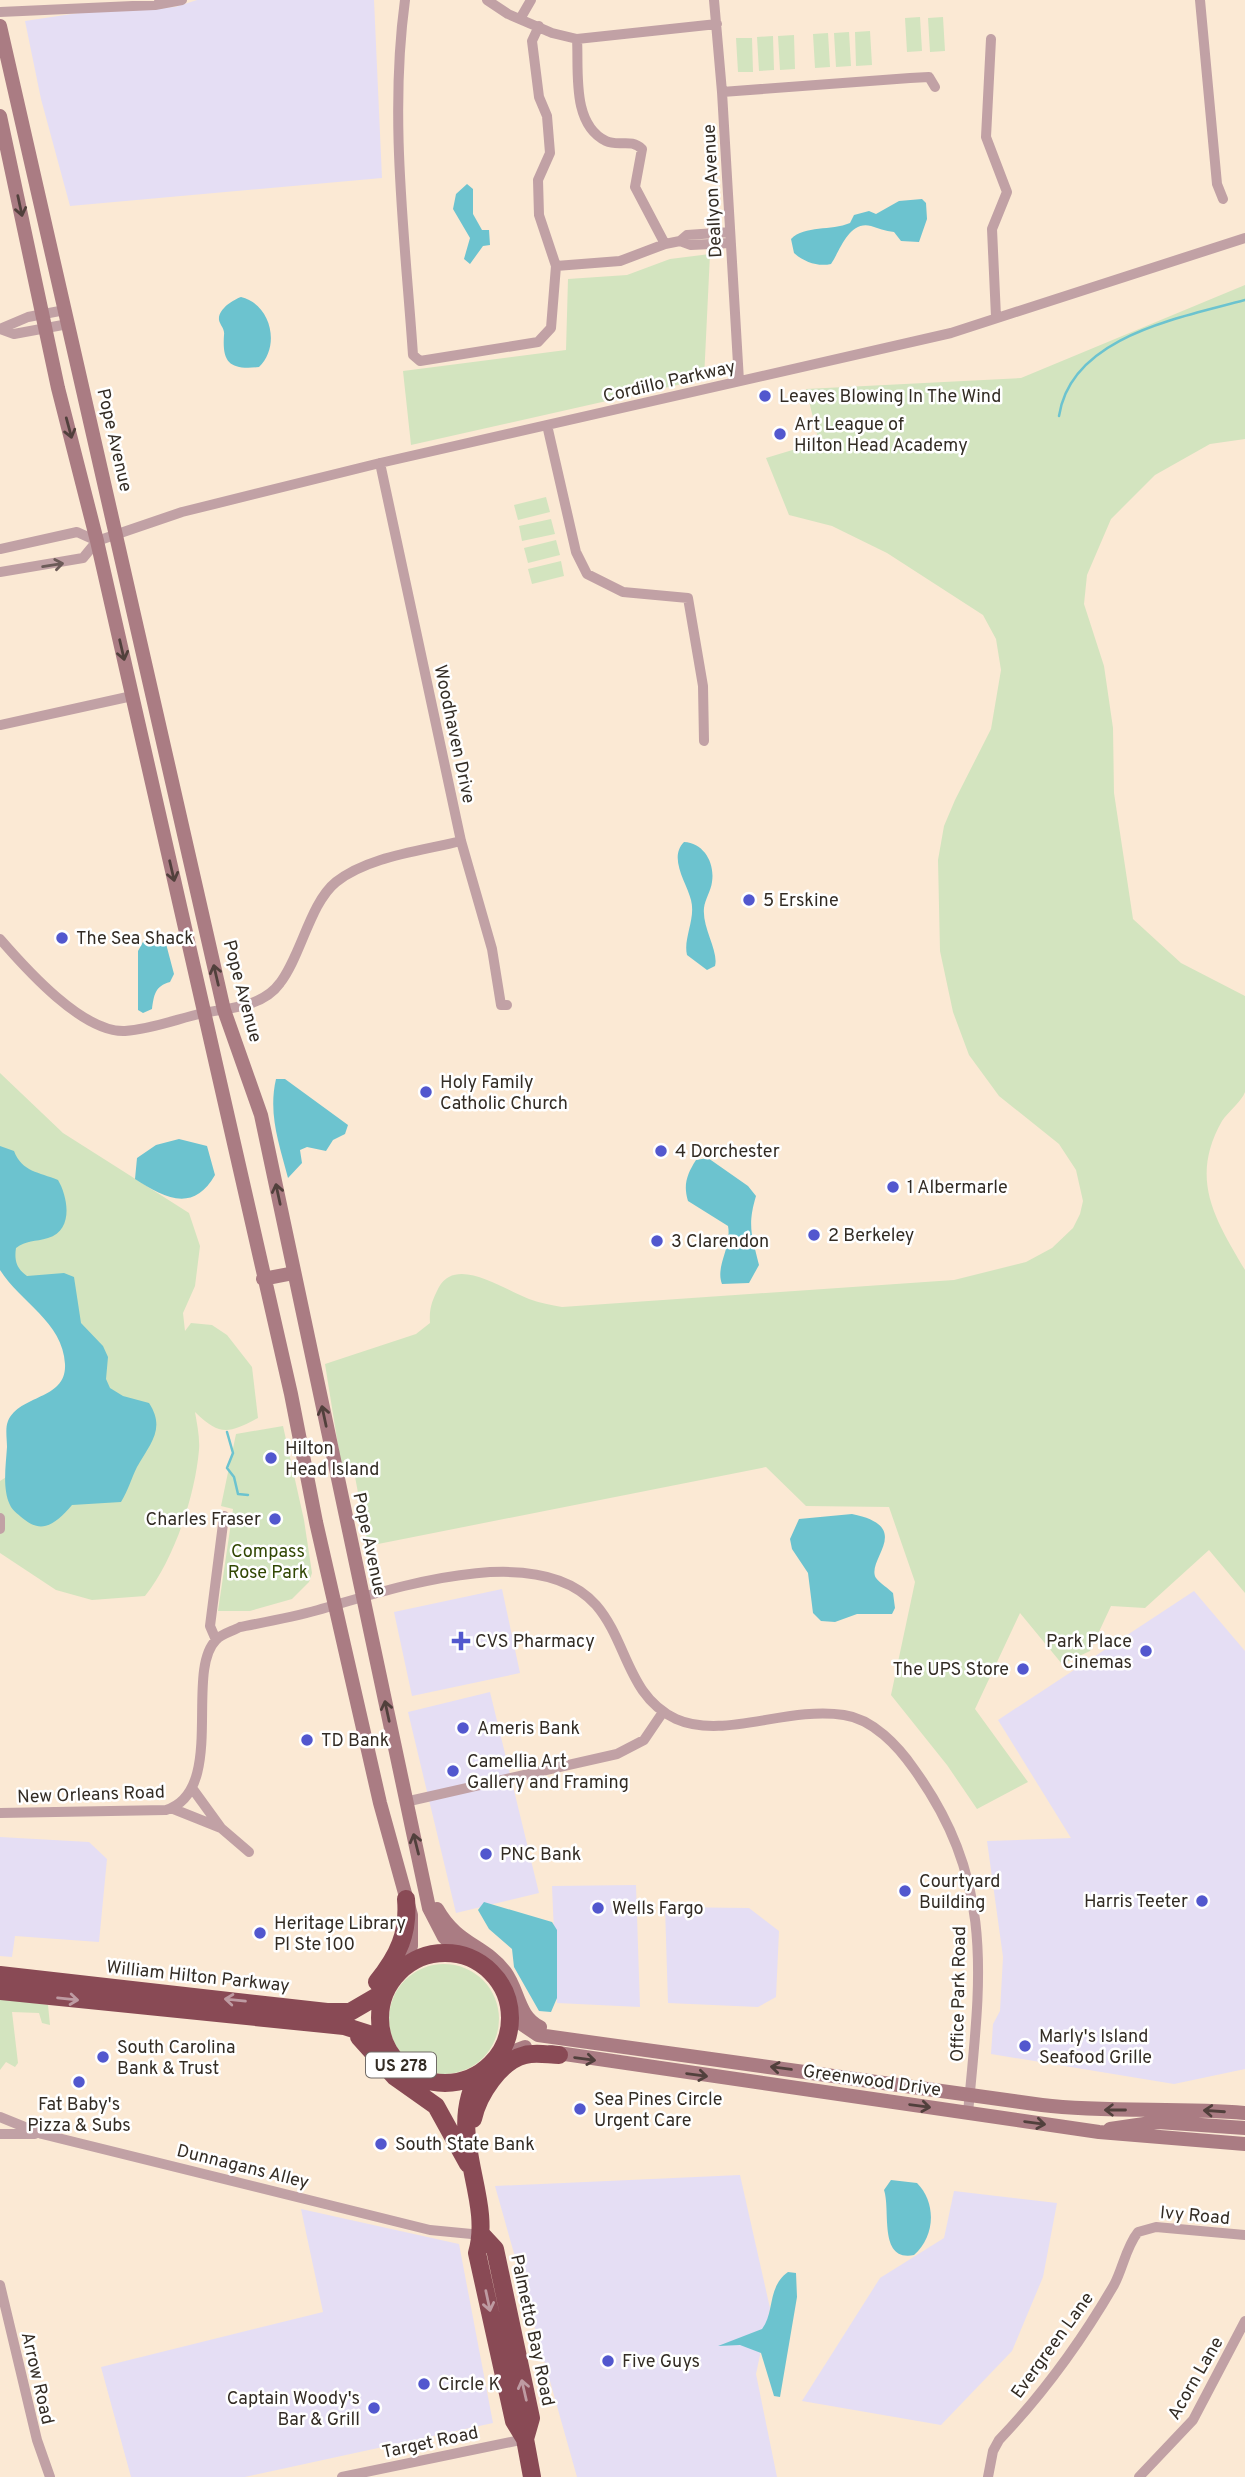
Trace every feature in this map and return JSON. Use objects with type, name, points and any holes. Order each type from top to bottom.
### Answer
[{"type":"highway","points":[[303,2008],[347,2007],[365,1997],[402,1944],[407,1928],[406,1899]]},
{"type":"highway","name":"US 278","points":[[464,1956],[453,1953],[430,1955],[401,1970],[386,1991],[380,2012],[381,2033],[386,2046],[400,2065],[440,2097],[449,2110],[470,2168]]},
{"type":"highway","points":[[464,1956],[489,1970],[503,1988],[510,2016]]},
{"type":"highway","name":"William Hilton Parkway","points":[[0,1975],[350,2012],[386,1991]]},
{"type":"highway","name":"William Hilton Parkway","points":[[0,1992],[357,2029],[386,2046]]},
{"type":"highway","name":"US 278","points":[[510,2016],[506,2043],[496,2058],[480,2073],[469,2095],[465,2116],[470,2168],[482,2235],[477,2253],[514,2421],[525,2439],[532,2477]]},
{"type":"highway","points":[[317,2026],[359,2038],[395,2077],[431,2100],[442,2113],[470,2168]]},
{"type":"highway","points":[[470,2168],[473,2115],[492,2081],[507,2065],[524,2055],[564,2048]]},
{"type":"highway","name":"US 278","points":[[414,2075],[447,2083],[480,2073]]},
{"type":"main road","name":"Pope Avenue","points":[[0,26],[224,1010],[261,1115],[405,1802],[435,1923],[464,1956]]},
{"type":"main road","points":[[0,116],[45,328],[97,541],[291,1394],[380,1803],[413,1930],[401,1970]]},
{"type":"main road","points":[[263,1279],[294,1273]]},
{"type":"main road","points":[[426,1886],[454,1934],[491,1957],[505,1971],[528,2020],[564,2048]]},
{"type":"main road","name":"Greenwood Drive","points":[[510,2016],[531,2033],[564,2048],[1099,2133],[1245,2144]]},
{"type":"main road","name":"Greenwood Drive","points":[[496,2058],[528,2047],[564,2048],[1092,2109],[1183,2109],[1245,2113]]},
{"type":"main road","points":[[1099,2133],[1141,2123],[1184,2122],[1245,2128]]},
{"type":"street","points":[[0,12],[155,5],[182,0]]},
{"type":"street","points":[[405,0],[397,59],[402,202],[413,355],[420,361],[538,342],[551,328],[556,266],[539,215],[538,180],[550,153],[547,116],[539,97],[532,41],[539,26]]},
{"type":"street","points":[[487,0],[520,19],[577,39],[717,24]]},
{"type":"street","points":[[520,19],[530,0]]},
{"type":"street","name":"Deallyon Avenue","points":[[714,0],[739,381]]},
{"type":"street","points":[[1200,0],[1217,184],[1223,199]]},
{"type":"street","points":[[577,39],[583,115],[598,136],[617,144],[632,142],[642,149],[635,187],[665,244]]},
{"type":"street","points":[[991,39],[986,137],[1007,192],[992,229],[996,317]]},
{"type":"street","points":[[722,92],[929,77],[935,87]]},
{"type":"street","points":[[556,266],[620,261],[680,241],[687,235],[730,232]]},
{"type":"street","name":"Cordillo Parkway","points":[[0,572],[83,558],[97,541],[182,512],[380,463],[951,333],[1245,238]]},
{"type":"street","points":[[680,241],[691,245],[730,243]]},
{"type":"street","points":[[0,329],[11,322],[42,313],[66,317]]},
{"type":"street","points":[[0,329],[14,334],[45,328],[66,317]]},
{"type":"street","points":[[547,425],[576,552],[587,574],[623,592],[688,598],[704,686],[704,741]]},
{"type":"street","name":"Woodhaven Drive","points":[[380,463],[461,841],[492,949],[501,1005],[507,1005]]},
{"type":"street","points":[[0,549],[76,532],[97,541]]},
{"type":"street","points":[[0,725],[132,695]]},
{"type":"street","points":[[0,939],[59,997],[94,1023],[125,1031],[224,1010],[259,1000],[279,986],[334,884],[350,873],[381,862],[461,841]]},
{"type":"street","points":[[216,1640],[210,1626],[224,1516]]},
{"type":"street","points":[[0,1518],[0,1529]]},
{"type":"street","name":"Office Park Road","points":[[335,1604],[482,1571],[516,1571],[571,1587],[596,1605],[640,1688],[663,1712],[692,1725],[711,1728],[786,1714],[841,1714],[877,1730],[906,1758],[956,1842],[973,1895],[978,1976],[968,2113]]},
{"type":"street","points":[[249,1852],[221,1828],[192,1788],[198,1770],[206,1658],[216,1640],[240,1628],[335,1604]]},
{"type":"street","points":[[405,1802],[617,1754],[645,1740],[663,1712]]},
{"type":"street","name":"New Orleans Road","points":[[0,1813],[172,1808],[184,1799],[192,1788]]},
{"type":"street","points":[[172,1808],[221,1828]]},
{"type":"street","name":"Dunnagans Alley","points":[[0,2117],[43,2134],[430,2230],[482,2235]]},
{"type":"street","points":[[0,2134],[43,2134]]},
{"type":"street","name":"Ivy Road","points":[[1142,2229],[1156,2227],[1245,2235]]},
{"type":"street","name":"Evergreen Lane","points":[[988,2477],[999,2440],[1042,2389],[1076,2342],[1112,2287],[1134,2237],[1142,2229]]},
{"type":"street","name":"Arrow Road","points":[[0,2285],[37,2440],[50,2477]]},
{"type":"street","name":"Acorn Lane","points":[[1139,2477],[1193,2420],[1245,2321]]},
{"type":"street","name":"Target Road","points":[[342,2477],[525,2439]]},
{"type":"shaded area","points":[[197,0],[374,0],[382,178],[70,206],[41,99],[25,21],[85,12],[175,7]]},
{"type":"shaded area","points":[[502,1589],[520,1673],[412,1696],[394,1612]]},
{"type":"shaded area","points":[[1194,1591],[1245,1651],[1245,2069],[1174,2084],[991,2054],[993,2024],[1000,2011],[1003,1957],[987,1841],[1071,1838],[998,1720]]},
{"type":"shaded area","points":[[490,1692],[539,1893],[456,1913],[408,1712]]},
{"type":"shaded area","points":[[0,1837],[89,1842],[107,1859],[99,1942],[15,1936],[12,1957],[0,1956]]},
{"type":"shaded area","points":[[636,1885],[640,2007],[557,2003],[552,1886]]},
{"type":"shaded area","points":[[665,1907],[749,1908],[779,1931],[776,1997],[758,2007],[668,2003]]},
{"type":"shaded area","points":[[740,2175],[770,2308],[756,2374],[777,2477],[577,2477],[495,2186]]},
{"type":"shaded area","points":[[954,2191],[1057,2203],[1043,2277],[1012,2351],[941,2425],[802,2401],[880,2278],[944,2238]]},
{"type":"shaded area","points":[[301,2209],[459,2244],[493,2423],[245,2477],[131,2477],[101,2367],[323,2312]]},
{"type":"green space","points":[[920,17],[922,51],[907,52],[905,18]]},
{"type":"green space","points":[[943,17],[945,51],[930,52],[928,18]]},
{"type":"green space","points":[[870,31],[872,65],[856,66],[855,32]]},
{"type":"green space","points":[[849,32],[851,66],[836,67],[834,33]]},
{"type":"green space","points":[[828,33],[830,67],[815,68],[813,34]]},
{"type":"green space","points":[[794,35],[795,69],[780,70],[778,36]]},
{"type":"green space","points":[[773,36],[774,70],[759,71],[757,37]]},
{"type":"green space","points":[[736,38],[752,38],[753,72],[738,72]]},
{"type":"green space","points":[[710,254],[704,379],[411,445],[403,371],[566,350],[568,279],[627,275],[670,259]]},
{"type":"green space","points":[[1245,285],[1245,439],[1210,444],[1155,475],[1111,519],[1087,575],[1084,604],[1104,666],[1113,728],[1114,793],[1133,919],[1181,963],[1245,996],[1245,1092],[1222,1121],[1212,1142],[1207,1162],[1207,1180],[1216,1216],[1245,1270],[1245,1593],[1209,1550],[1145,1608],[1111,1606],[1090,1651],[1062,1664],[1020,1613],[975,1709],[1028,1782],[977,1809],[947,1765],[891,1695],[915,1582],[889,1507],[806,1506],[766,1467],[368,1546],[353,1466],[341,1464],[325,1364],[416,1334],[430,1323],[432,1305],[439,1287],[447,1278],[457,1274],[482,1278],[529,1299],[562,1307],[954,1280],[1026,1262],[1052,1248],[1073,1228],[1083,1201],[1076,1170],[1059,1144],[999,1096],[969,1055],[953,1012],[940,951],[938,860],[944,826],[991,729],[1001,670],[996,639],[983,615],[887,553],[832,526],[789,515],[766,458],[819,442],[806,389],[1021,378]]},
{"type":"green space","points":[[546,497],[550,512],[518,520],[514,505]]},
{"type":"green space","points":[[551,519],[555,534],[522,541],[519,526]]},
{"type":"green space","points":[[556,540],[560,555],[528,563],[524,548]]},
{"type":"green space","points":[[561,561],[564,576],[532,584],[528,569]]},
{"type":"green space","points":[[0,1073],[63,1133],[189,1213],[200,1246],[195,1286],[183,1313],[185,1331],[191,1323],[212,1325],[227,1335],[252,1367],[258,1418],[225,1430],[211,1425],[195,1412],[199,1450],[188,1507],[174,1546],[145,1596],[92,1600],[56,1590],[0,1553],[0,1481],[82,1429],[90,1364],[6,1270],[0,1208]]},
{"type":"green space","name":"Compass Rose Park","points":[[283,1426],[304,1520],[312,1573],[309,1582],[292,1599],[250,1611],[218,1611],[233,1509],[221,1506],[236,1434]]},
{"type":"green space","points":[[444,1964],[465,1969],[483,1980],[494,1998],[499,2019],[494,2040],[483,2058],[465,2069],[444,2074],[423,2069],[405,2058],[394,2040],[389,2019],[394,1998],[405,1980],[423,1969]]},
{"type":"green space","points":[[0,1998],[48,2005],[50,2025],[42,2023],[39,2013],[12,2012],[18,2063],[15,2067],[6,2062],[0,2070]]},
{"type":"water","points":[[467,184],[473,189],[473,214],[482,230],[489,230],[490,245],[483,246],[470,264],[464,259],[470,238],[453,209],[456,194]]},
{"type":"water","points":[[922,199],[926,203],[927,219],[919,242],[901,241],[894,232],[863,225],[851,232],[831,264],[811,263],[794,253],[791,239],[803,232],[850,223],[854,215],[869,211],[876,214],[899,201]]},
{"type":"water","points":[[241,297],[260,308],[270,327],[270,348],[259,367],[235,366],[230,363],[225,352],[224,333],[219,316],[227,306]]},
{"type":"water","points":[[684,842],[702,850],[712,868],[712,882],[704,916],[716,960],[715,966],[707,970],[687,955],[692,907],[678,863],[680,848]]},
{"type":"water","points":[[144,940],[165,940],[174,974],[170,982],[156,992],[152,1009],[143,1013],[138,1010],[138,951]]},
{"type":"water","points":[[276,1079],[285,1079],[348,1125],[345,1134],[333,1140],[326,1151],[307,1147],[300,1150],[302,1163],[288,1178],[274,1116]]},
{"type":"water","points":[[179,1139],[207,1146],[215,1175],[197,1195],[187,1198],[167,1196],[135,1179],[137,1158],[156,1145]]},
{"type":"water","points":[[0,1146],[14,1151],[26,1167],[58,1180],[66,1204],[65,1221],[56,1234],[16,1248],[19,1267],[27,1276],[64,1273],[74,1277],[81,1323],[103,1346],[108,1357],[106,1379],[110,1388],[123,1396],[149,1403],[156,1421],[151,1443],[121,1502],[72,1505],[56,1521],[45,1526],[25,1520],[10,1505],[5,1476],[7,1427],[14,1412],[59,1384],[64,1376],[65,1364],[57,1336],[49,1324],[8,1282],[0,1270]]},
{"type":"water","points":[[708,1158],[748,1186],[756,1196],[751,1223],[759,1265],[749,1283],[722,1284],[720,1277],[728,1241],[728,1226],[688,1201],[686,1185],[690,1170],[696,1160]]},
{"type":"water","points":[[852,1514],[871,1520],[881,1527],[885,1535],[874,1571],[876,1578],[893,1593],[895,1608],[892,1614],[857,1614],[835,1622],[821,1621],[813,1613],[808,1573],[792,1549],[790,1539],[799,1519]]},
{"type":"water","points":[[484,1902],[552,1922],[557,1930],[557,1998],[551,2012],[539,2011],[514,1967],[512,1949],[489,1929],[478,1910]]},
{"type":"water","points":[[891,2180],[917,2183],[928,2200],[931,2220],[929,2230],[921,2248],[914,2255],[903,2255],[895,2251],[891,2243],[884,2190]]},
{"type":"water","points":[[788,2272],[796,2273],[797,2297],[780,2397],[774,2396],[761,2353],[740,2345],[718,2346],[762,2329],[769,2315],[777,2285]]},
{"type":"waterway","points":[[1059,416],[1068,389],[1084,367],[1106,349],[1161,324],[1245,300]]},
{"type":"waterway","points":[[227,1432],[233,1453],[227,1468],[234,1477],[238,1494],[248,1495]]},
{"type":"place","name":"Leaves Blowing In The Wind","points":[[765,396]]},
{"type":"place","name":"Art League of Hilton Head Academy","points":[[780,434]]},
{"type":"place","name":"5 Erskine","points":[[749,900]]},
{"type":"place","name":"The Sea Shack","points":[[62,938]]},
{"type":"place","name":"Holy Family Catholic Church","points":[[426,1092]]},
{"type":"place","name":"4 Dorchester","points":[[661,1151]]},
{"type":"place","name":"1 Albermarle","points":[[893,1187]]},
{"type":"place","name":"2 Berkeley","points":[[814,1235]]},
{"type":"place","name":"3 Clarendon","points":[[657,1241]]},
{"type":"place","name":"Hilton Head Island","points":[[271,1458]]},
{"type":"place","name":"Charles Fraser","points":[[275,1519]]},
{"type":"place","name":"CVS Pharmacy","points":[[461,1641]]},
{"type":"place","name":"Park Place Cinemas","points":[[1146,1651]]},
{"type":"place","name":"The UPS Store","points":[[1023,1669]]},
{"type":"place","name":"Ameris Bank","points":[[463,1728]]},
{"type":"place","name":"TD Bank","points":[[307,1740]]},
{"type":"place","name":"Camellia Art Gallery and Framing","points":[[453,1771]]},
{"type":"place","name":"PNC Bank","points":[[486,1854]]},
{"type":"place","name":"Courtyard Building","points":[[905,1891]]},
{"type":"place","name":"Harris Teeter","points":[[1202,1901]]},
{"type":"place","name":"Wells Fargo","points":[[598,1908]]},
{"type":"place","name":"Heritage Library Pl Ste 100","points":[[260,1933]]},
{"type":"place","name":"Marly's Island Seafood Grille","points":[[1025,2046]]},
{"type":"place","name":"South Carolina Bank & Trust","points":[[103,2057]]},
{"type":"place","name":"Fat Baby's Pizza & Subs","points":[[79,2082]]},
{"type":"place","name":"Sea Pines Circle Urgent Care","points":[[580,2109]]},
{"type":"place","name":"South State Bank","points":[[381,2144]]},
{"type":"place","name":"Five Guys","points":[[608,2361]]},
{"type":"place","name":"Circle K","points":[[424,2384]]},
{"type":"place","name":"Captain Woody's Bar & Grill","points":[[374,2408]]}]
